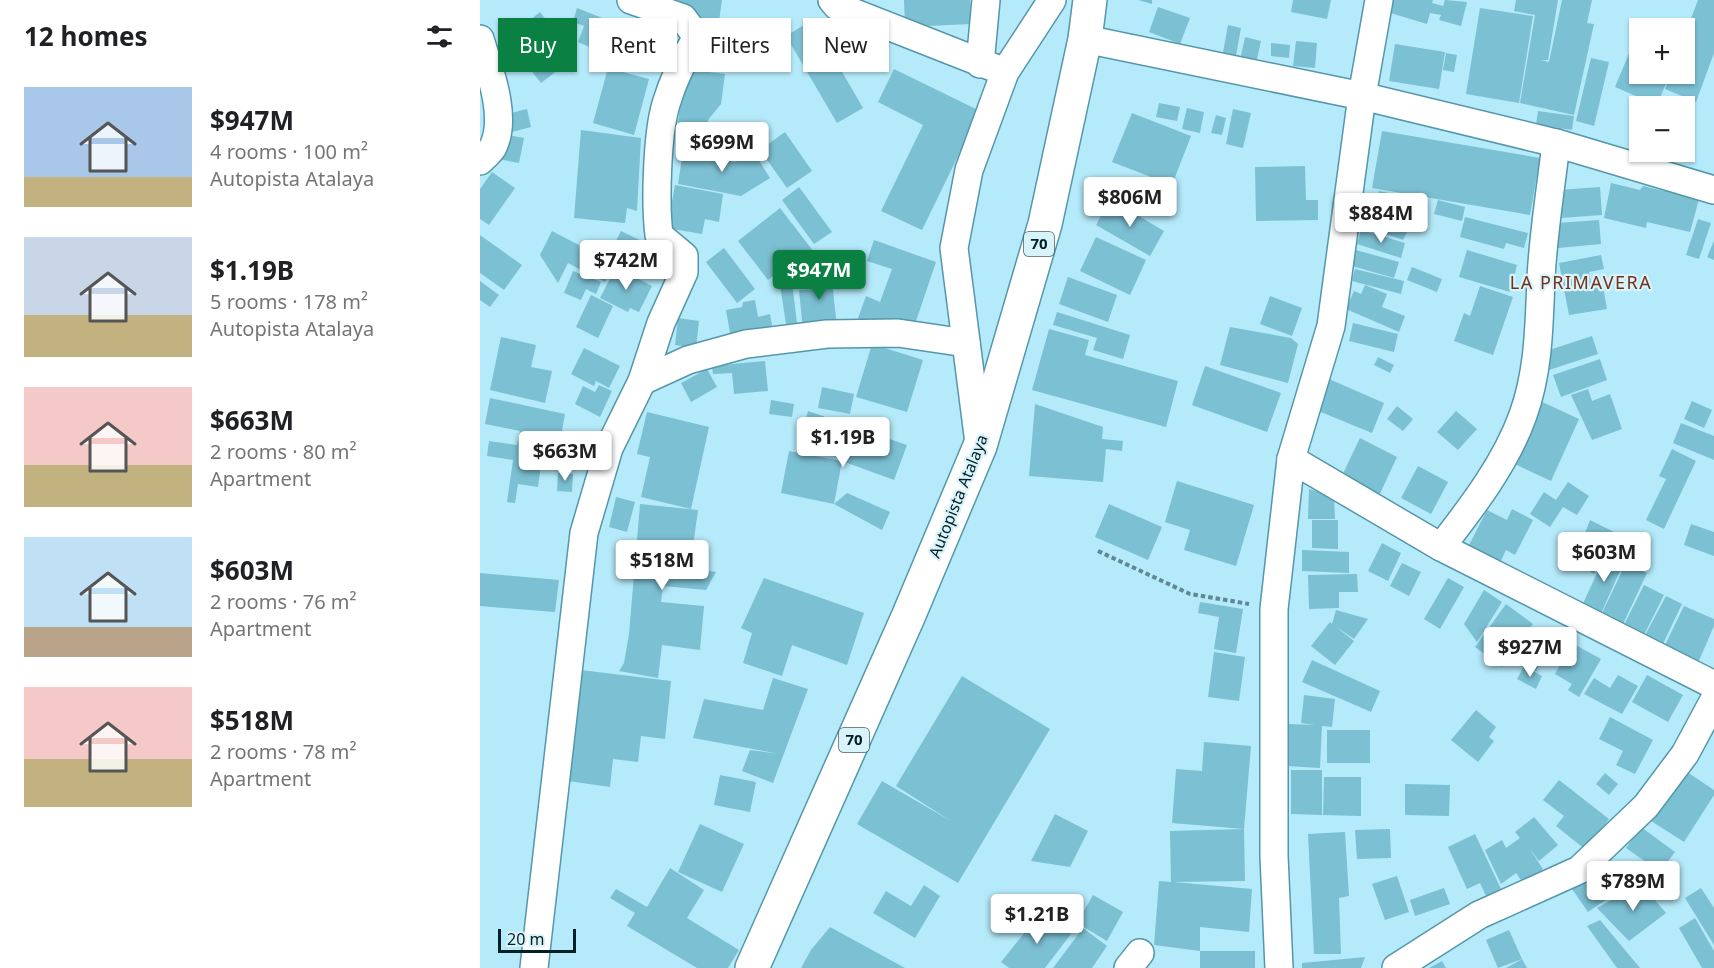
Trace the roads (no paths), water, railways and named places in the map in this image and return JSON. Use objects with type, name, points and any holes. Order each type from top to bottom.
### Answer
[{"type":"main road","name":"Autopista Atalaya","points":[[753,968],[908,617],[980,446],[1045,224],[1085,39],[1090,0]]},
{"type":"street","points":[[534,968],[584,533],[609,448],[642,381],[661,323],[684,272],[684,256],[658,235],[656,211],[665,106],[679,68],[697,37],[683,18],[631,0]]},
{"type":"street","points":[[832,0],[837,6],[992,68]]},
{"type":"street","points":[[980,446],[954,248],[992,68],[986,0]]},
{"type":"street","points":[[992,68],[1052,0]]},
{"type":"street","points":[[1279,968],[1274,856],[1274,609],[1291,459],[1331,326],[1362,96],[1379,0]]},
{"type":"street","points":[[480,39],[496,96],[497,119],[493,146],[480,161]]},
{"type":"street","points":[[1085,39],[1362,96],[1556,143],[1714,190]]},
{"type":"street","points":[[1441,547],[1501,460],[1523,415],[1533,373],[1541,317],[1541,279],[1556,143]]},
{"type":"street","points":[[642,381],[688,360],[746,344],[827,334],[898,333],[966,343]]},
{"type":"street","points":[[1291,459],[1441,547],[1714,685]]},
{"type":"street","points":[[1396,968],[1479,915],[1580,870],[1646,806],[1685,754],[1714,700]]},
{"type":"district","name":"LA PRIMAVERA","points":[[1581,283]]}]
